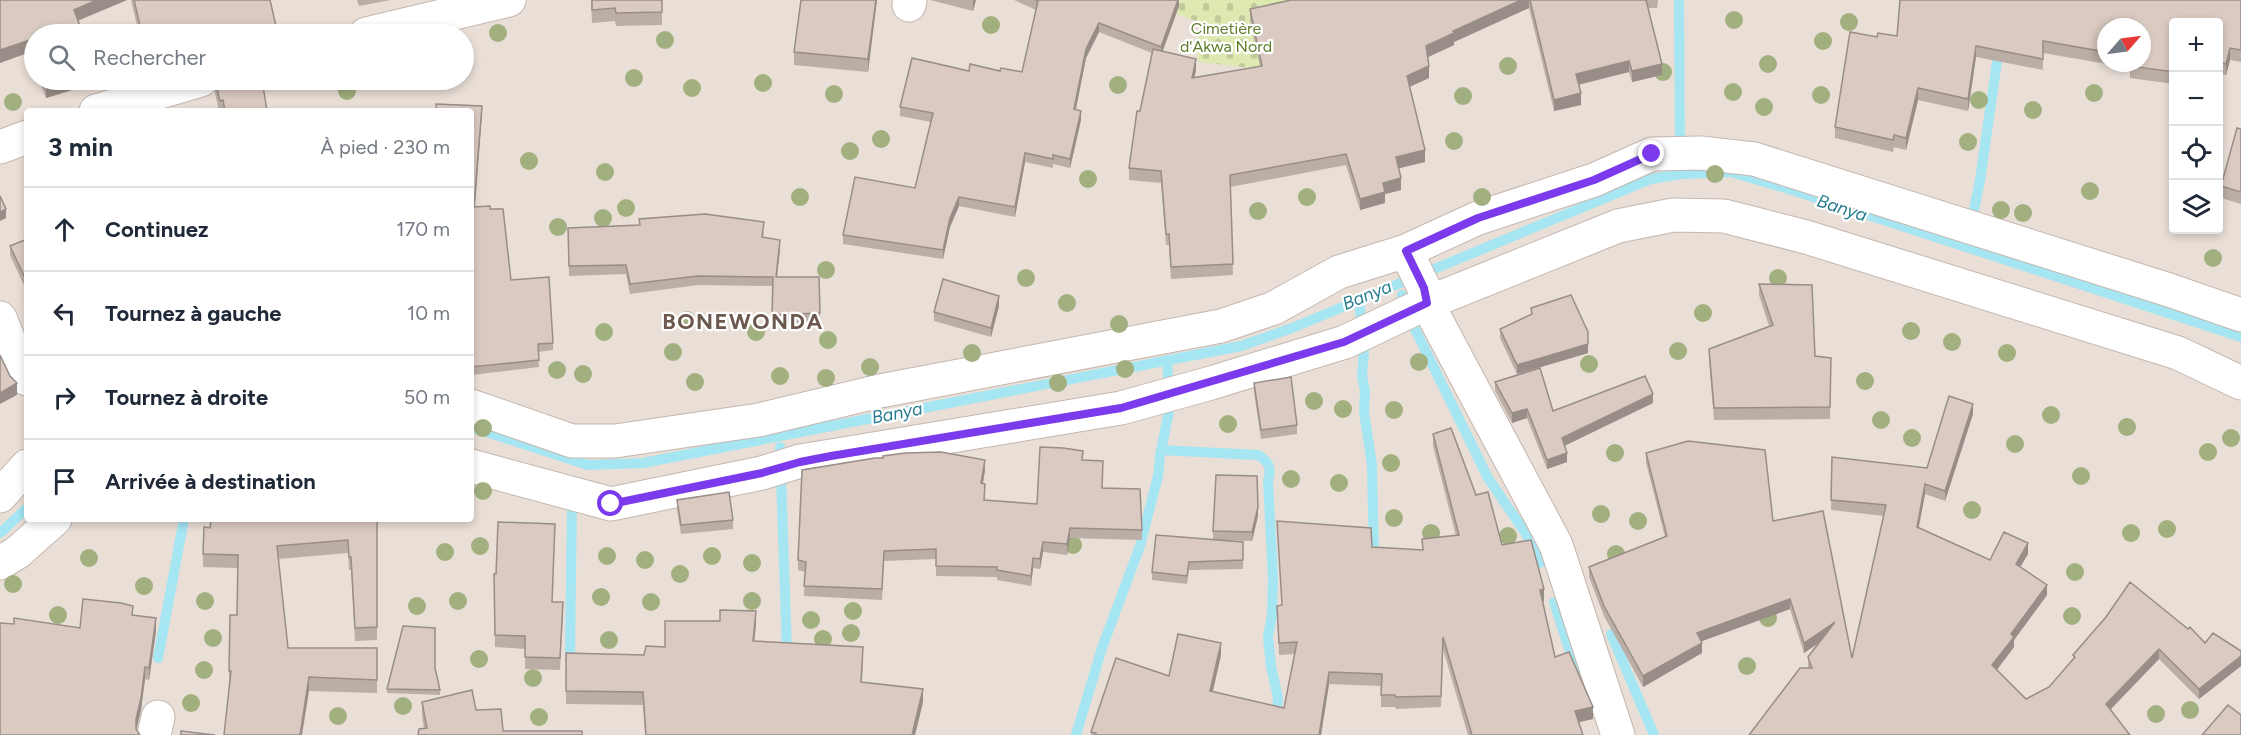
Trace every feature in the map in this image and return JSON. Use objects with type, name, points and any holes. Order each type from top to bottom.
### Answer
[{"type":"street","points":[[408,24],[508,0]]},
{"type":"street","points":[[106,108],[167,90]]},
{"type":"street","points":[[0,147],[24,138]]},
{"type":"street","points":[[474,467],[611,504],[762,473],[810,459],[1121,408],[1344,342],[1478,218],[1594,180],[1652,154],[1701,153],[1754,159],[2169,290],[2241,315]]},
{"type":"street","points":[[474,407],[572,441],[615,441],[759,420],[880,391],[1221,326],[1274,308],[1339,272],[1417,276],[1618,226],[1673,215],[1724,216],[1806,237],[2178,352],[2241,383]]},
{"type":"street","points":[[1417,276],[1557,545],[1618,735]]},
{"type":"street","points":[[0,318],[24,372]]},
{"type":"street","points":[[0,496],[24,469]]},
{"type":"street","points":[[0,563],[18,552],[52,522]]},
{"type":"shaded area","points":[[0,0],[2241,0],[2241,735],[0,735]]},
{"type":"green space","name":"Cimetière d'Akwa Nord","points":[[1161,0],[1328,0],[1261,69],[1198,62],[1199,22],[1176,14],[1178,6]]},
{"type":"building","points":[[0,0],[97,0],[74,10],[79,24],[24,24],[24,42],[0,50]]},
{"type":"building","points":[[134,0],[270,0],[276,24],[140,24]]},
{"type":"building","points":[[592,0],[662,0],[662,12],[616,13],[615,8],[592,10]]},
{"type":"building","points":[[801,0],[876,0],[868,59],[794,52]]},
{"type":"building","points":[[1035,0],[1178,0],[1161,47],[1099,23],[1086,49],[1074,109],[1081,111],[1070,159],[1053,155],[1053,159],[1025,153],[1015,207],[959,197],[950,218],[943,250],[843,235],[855,177],[915,188],[933,113],[900,107],[912,58],[969,71],[970,64],[1000,71],[1001,68],[1022,72],[1038,1]]},
{"type":"building","points":[[1291,0],[1521,0],[1426,46],[1429,66],[1407,76],[1425,150],[1396,157],[1401,178],[1383,183],[1385,192],[1360,199],[1346,154],[1230,175],[1233,264],[1171,267],[1161,171],[1129,168],[1137,111],[1140,111],[1153,49],[1196,59],[1192,78],[1262,66],[1250,9]]},
{"type":"building","points":[[1530,0],[1646,0],[1662,64],[1632,71],[1629,61],[1576,74],[1581,93],[1554,100]]},
{"type":"building","points":[[1900,0],[2241,0],[2241,50],[2230,48],[2226,64],[2223,63],[2223,18],[2169,18],[2169,71],[2151,69],[2151,18],[2097,18],[2097,50],[2043,41],[2043,59],[1976,46],[1968,99],[1918,88],[1906,138],[1894,135],[1893,140],[1835,127],[1850,32],[1877,37],[1878,33],[1897,36]]},
{"type":"building","points":[[217,90],[264,90],[267,108],[224,108],[223,100],[220,101]]},
{"type":"building","points":[[436,104],[482,106],[474,207],[474,108],[436,108]]},
{"type":"building","points":[[2237,128],[2241,129],[2241,192],[2223,187],[2223,179]]},
{"type":"building","points":[[0,196],[6,209],[0,212]]},
{"type":"building","points":[[490,206],[490,209],[503,209],[511,280],[549,277],[553,343],[538,344],[539,360],[474,367],[474,207]]},
{"type":"building","points":[[705,214],[764,222],[762,237],[780,240],[776,277],[819,277],[820,313],[772,315],[773,277],[698,276],[630,284],[626,265],[569,266],[568,228],[640,225],[639,219]]},
{"type":"building","points":[[24,240],[24,276],[10,246]]},
{"type":"building","points":[[943,279],[999,296],[991,328],[934,312]]},
{"type":"building","points":[[1759,284],[1812,285],[1815,356],[1831,358],[1830,407],[1714,408],[1709,349],[1773,325]]},
{"type":"building","points":[[1571,295],[1588,332],[1588,344],[1517,365],[1500,329],[1532,314],[1531,308]]},
{"type":"building","points":[[0,355],[10,376],[17,383],[0,393]]},
{"type":"building","points":[[1540,368],[1553,411],[1645,376],[1653,394],[1562,438],[1567,453],[1547,460],[1527,409],[1512,413],[1495,382]]},
{"type":"building","points":[[1291,377],[1297,425],[1261,430],[1254,383]]},
{"type":"building","points":[[1949,396],[1973,404],[1945,491],[1925,484],[1917,527],[1990,560],[2004,532],[2028,543],[2016,564],[2047,585],[2011,634],[2014,637],[1992,665],[2026,699],[2049,687],[2106,617],[2130,582],[2188,629],[2190,627],[2205,643],[2213,633],[2241,651],[2241,656],[2199,689],[2159,649],[2106,704],[2130,735],[1749,735],[1800,668],[1812,668],[1808,657],[1835,622],[1804,643],[1790,599],[1697,633],[1702,643],[1643,676],[1604,606],[1589,567],[1667,536],[1646,453],[1688,441],[1765,450],[1773,521],[1823,511],[1852,658],[1886,505],[1831,500],[1832,457],[1927,468]]},
{"type":"building","points":[[1451,428],[1476,495],[1488,492],[1502,545],[1531,540],[1544,589],[1540,590],[1555,657],[1569,652],[1593,707],[1575,711],[1583,735],[1472,735],[1443,637],[1441,696],[1381,695],[1382,674],[1329,672],[1319,735],[1095,735],[1096,733],[1091,732],[1116,658],[1169,676],[1178,634],[1221,643],[1210,691],[1284,708],[1297,642],[1279,643],[1277,606],[1282,605],[1277,521],[1371,528],[1372,547],[1423,550],[1422,539],[1459,535],[1433,434]]},
{"type":"building","points":[[1040,447],[1083,451],[1082,460],[1103,461],[1102,488],[1140,489],[1142,530],[1070,528],[1067,544],[1043,542],[1040,559],[1033,558],[1031,576],[997,570],[997,567],[936,566],[936,549],[884,551],[882,589],[804,586],[806,562],[798,560],[802,470],[905,453],[941,452],[985,460],[981,483],[985,484],[984,500],[1037,504]]},
{"type":"building","points":[[1216,475],[1257,476],[1258,507],[1252,532],[1213,531]]},
{"type":"building","points":[[729,492],[733,520],[681,525],[677,500]]},
{"type":"building","points":[[211,522],[377,522],[377,627],[355,628],[348,540],[277,546],[288,648],[377,648],[377,680],[309,677],[300,735],[224,735],[231,671],[229,671],[230,615],[237,615],[238,555],[203,554],[204,527],[210,528]]},
{"type":"building","points":[[498,522],[555,524],[552,602],[563,602],[560,658],[525,657],[525,636],[495,635],[494,574],[496,574]]},
{"type":"building","points":[[1156,535],[1243,542],[1243,560],[1189,562],[1187,576],[1152,572]]},
{"type":"building","points":[[83,599],[133,606],[132,615],[156,618],[149,668],[145,667],[136,719],[136,729],[140,735],[0,735],[0,623],[14,624],[14,618],[80,628]]},
{"type":"building","points":[[720,610],[756,611],[753,641],[863,647],[861,682],[923,689],[912,735],[646,735],[643,692],[566,691],[566,653],[644,655],[646,646],[665,647],[665,621],[720,621]]},
{"type":"building","points":[[403,626],[435,628],[435,668],[440,690],[387,689]]},
{"type":"building","points":[[472,690],[476,710],[501,709],[503,731],[582,731],[582,735],[418,735],[419,729],[427,728],[422,702]]},
{"type":"building","points":[[2228,705],[2241,715],[2241,735],[2202,735]]},
{"type":"building","points":[[181,731],[215,735],[181,735]]},
{"type":"waterway","points":[[1679,0],[1680,150]]},
{"type":"waterway","points":[[1971,225],[1980,180],[1999,48]]},
{"type":"waterway","name":"Banya","points":[[474,428],[588,465],[643,463],[1241,346],[1292,328],[1651,179],[1682,174],[1731,172],[2241,337]]},
{"type":"waterway","points":[[1402,295],[1409,317],[1488,478],[1535,547],[1540,563]]},
{"type":"waterway","points":[[1359,300],[1364,350],[1362,376],[1365,391],[1364,412],[1372,465],[1374,561]]},
{"type":"waterway","points":[[1076,735],[1102,648],[1140,546],[1158,476],[1170,406],[1167,360]]},
{"type":"waterway","points":[[780,447],[787,652],[787,650]]},
{"type":"waterway","points":[[1161,450],[1258,455],[1269,466],[1273,578],[1272,615],[1268,637],[1278,698],[1277,709],[1262,735]]},
{"type":"waterway","points":[[570,657],[572,499]]},
{"type":"waterway","name":"Banya","points":[[0,533],[24,511]]},
{"type":"waterway","points":[[158,658],[183,522]]},
{"type":"waterway","points":[[1554,602],[1572,658]]},
{"type":"waterway","points":[[1611,634],[1654,735]]},
{"type":"waterway","points":[[1574,661],[1587,683]]},
{"type":"district","name":"BONEWONDA","points":[[743,321]]},
{"type":"route","points":[[611,504],[762,473],[831,456],[1121,408],[1344,342],[1427,303],[1424,288],[1406,251],[1478,218],[1594,180],[1652,154]]}]
